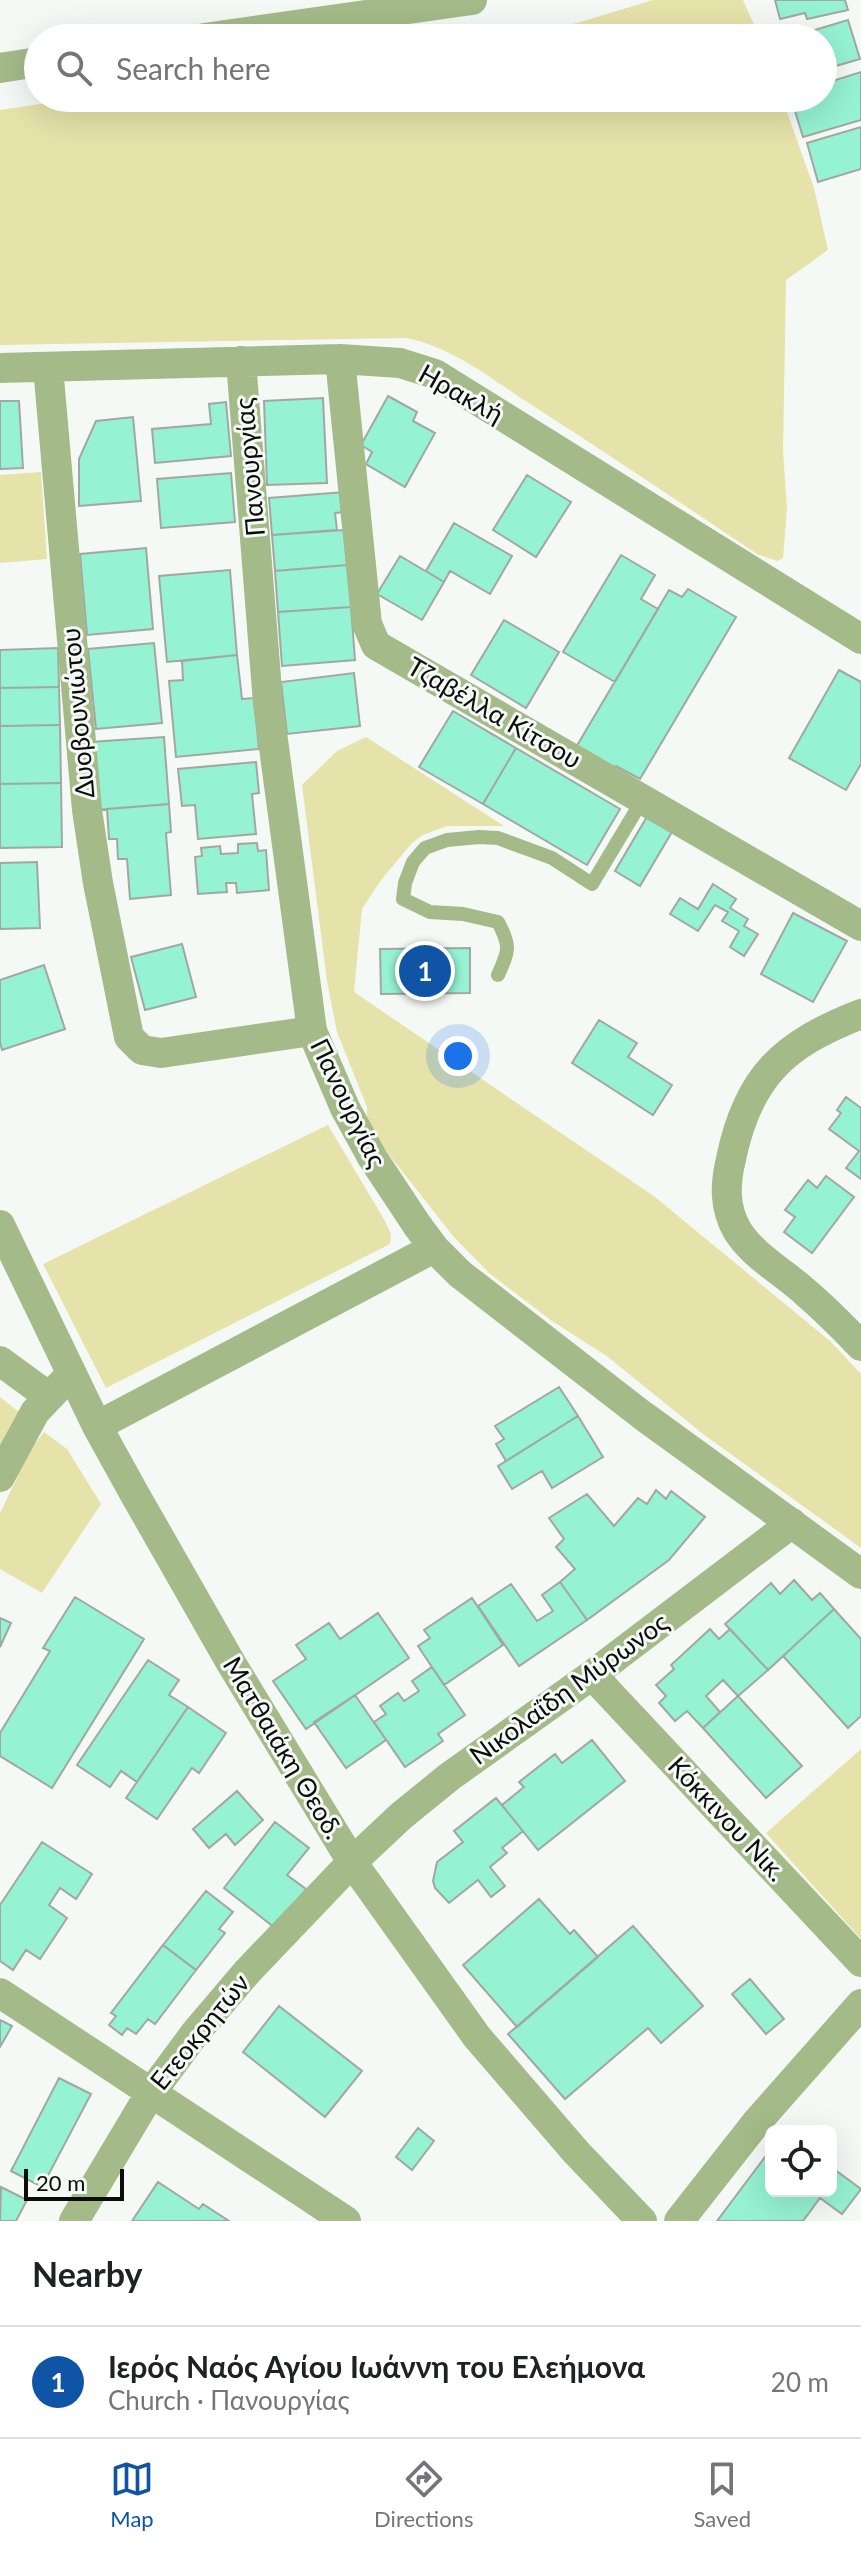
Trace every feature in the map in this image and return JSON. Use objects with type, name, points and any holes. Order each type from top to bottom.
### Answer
[{"type":"street","points":[[303,24],[472,0]]},
{"type":"street","points":[[0,68],[24,64]]},
{"type":"street","name":"Ηρακλή","points":[[0,368],[340,359],[400,363],[435,374],[861,639]]},
{"type":"street","name":"Τζαβέλλα Κίτσου","points":[[340,359],[367,624],[376,645],[861,926]]},
{"type":"street","name":"Πανουργίας","points":[[241,361],[268,703],[312,1031],[361,1137],[395,1194],[434,1248],[460,1274],[642,1415],[861,1574]]},
{"type":"street","name":"Δυοβουνιώτου","points":[[48,367],[87,810],[98,883],[129,1037],[142,1050],[161,1053],[312,1031]]},
{"type":"street","points":[[861,1014],[815,1033],[770,1069],[751,1098],[737,1131],[726,1187],[731,1218],[743,1239],[822,1306],[861,1346]]},
{"type":"street","name":"Ματθαιάκη Θεοδ.","points":[[0,1225],[97,1426],[189,1590],[352,1862],[477,2037],[576,2152],[642,2221]]},
{"type":"street","points":[[97,1426],[434,1248]]},
{"type":"street","points":[[0,1361],[48,1396]]},
{"type":"street","points":[[0,1477],[26,1427],[48,1396],[71,1374]]},
{"type":"street","name":"Νικολαΐδη Μύρωνος","points":[[352,1862],[439,1785],[592,1675],[792,1523]]},
{"type":"street","name":"Κόκκινου Νικ.","points":[[592,1675],[861,1962]]},
{"type":"street","name":"Ετεοκρητών","points":[[74,2221],[150,2094],[215,2008],[352,1862]]},
{"type":"street","points":[[0,1993],[346,2221]]},
{"type":"street","points":[[679,2221],[756,2123],[861,2004]]},
{"type":"lane","points":[[498,975],[508,954],[507,939],[498,922],[463,914],[430,912],[403,899],[409,872],[425,848],[447,840],[498,838],[552,858],[592,884],[643,799]]},
{"type":"shaded area","points":[[653,0],[743,0],[754,24],[572,24]]},
{"type":"shaded area","points":[[24,106],[24,112],[787,112],[814,188],[828,250],[786,280],[783,450],[787,509],[783,558],[777,561],[757,554],[486,375],[456,356],[423,342],[406,338],[0,345],[0,110]]},
{"type":"shaded area","points":[[41,472],[47,559],[0,563],[0,475]]},
{"type":"shaded area","points":[[366,737],[504,826],[447,826],[412,843],[362,909],[354,992],[655,1197],[830,1341],[861,1374],[861,1548],[703,1434],[608,1357],[552,1321],[489,1273],[453,1236],[376,1138],[367,1122],[367,1107],[337,1032],[327,981],[302,785],[337,751]]},
{"type":"shaded area","points":[[328,1125],[385,1221],[391,1234],[390,1244],[106,1388],[43,1264]]},
{"type":"shaded area","points":[[0,1397],[19,1412],[0,1448]]},
{"type":"shaded area","points":[[44,1432],[67,1449],[101,1504],[42,1593],[0,1569],[0,1513],[32,1447]]},
{"type":"shaded area","points":[[861,1749],[861,1939],[766,1833]]},
{"type":"building","points":[[775,0],[845,0],[848,10],[807,19],[805,13],[780,19]]},
{"type":"building","points":[[848,20],[860,59],[837,66],[835,24]]},
{"type":"building","points":[[861,72],[861,120],[803,137],[795,112],[837,112],[837,80]]},
{"type":"building","points":[[861,127],[861,169],[818,182],[807,143]]},
{"type":"building","points":[[388,396],[417,412],[413,421],[435,433],[405,487],[366,464],[372,452],[361,445]]},
{"type":"building","points":[[323,398],[327,483],[267,485],[264,401]]},
{"type":"building","points":[[0,401],[19,401],[23,468],[0,469]]},
{"type":"building","points":[[226,402],[231,456],[155,463],[152,429],[211,424],[209,404]]},
{"type":"building","points":[[133,417],[141,501],[79,506],[79,459],[96,421]]},
{"type":"building","points":[[231,473],[235,522],[161,528],[157,479]]},
{"type":"building","points":[[527,475],[571,502],[536,557],[493,530]]},
{"type":"building","points":[[344,492],[346,512],[335,513],[337,530],[272,535],[269,498]]},
{"type":"building","points":[[454,523],[512,556],[490,594],[450,571],[444,582],[426,571]]},
{"type":"building","points":[[344,530],[347,565],[275,571],[272,535]]},
{"type":"building","points":[[146,548],[153,629],[87,635],[80,554]]},
{"type":"building","points":[[621,555],[655,575],[641,599],[658,609],[615,682],[563,652]]},
{"type":"building","points":[[400,556],[444,582],[422,620],[377,594]]},
{"type":"building","points":[[347,565],[351,607],[278,612],[275,571]]},
{"type":"building","points":[[230,570],[237,655],[167,662],[159,576]]},
{"type":"building","points":[[688,589],[736,617],[640,779],[616,766],[613,771],[575,749],[669,590],[682,597]]},
{"type":"building","points":[[351,607],[355,660],[282,666],[278,612]]},
{"type":"building","points":[[504,620],[559,652],[526,708],[471,675]]},
{"type":"building","points":[[154,643],[162,723],[96,729],[88,649]]},
{"type":"building","points":[[58,648],[59,687],[0,688],[0,650]]},
{"type":"building","points":[[237,655],[242,699],[254,698],[259,749],[176,757],[169,681],[183,680],[182,661]]},
{"type":"building","points":[[839,670],[861,682],[861,764],[846,790],[789,758]]},
{"type":"building","points":[[354,673],[360,726],[287,734],[281,682]]},
{"type":"building","points":[[59,687],[60,725],[0,726],[0,688]]},
{"type":"building","points":[[453,711],[516,748],[483,804],[419,767]]},
{"type":"building","points":[[60,725],[61,783],[0,784],[0,726]]},
{"type":"building","points":[[164,737],[169,804],[96,810],[90,742]]},
{"type":"building","points":[[516,748],[620,809],[587,865],[483,804]]},
{"type":"building","points":[[256,762],[259,793],[252,794],[256,834],[198,839],[195,805],[182,806],[178,769]]},
{"type":"building","points":[[61,783],[62,847],[0,848],[0,784]]},
{"type":"building","points":[[169,804],[171,832],[166,833],[171,895],[130,899],[127,859],[118,859],[117,839],[109,839],[107,809]]},
{"type":"building","points":[[651,810],[676,825],[640,886],[615,871]]},
{"type":"building","points":[[257,843],[258,851],[266,850],[269,890],[237,893],[236,883],[226,883],[227,892],[198,894],[195,857],[202,856],[201,848],[220,846],[221,854],[238,853],[238,844]]},
{"type":"building","points":[[37,862],[40,928],[0,929],[0,863]]},
{"type":"building","points":[[713,884],[736,899],[730,908],[748,919],[744,926],[758,934],[744,956],[730,947],[739,931],[722,921],[728,912],[715,905],[698,931],[670,914],[680,898],[698,909]]},
{"type":"building","points":[[793,913],[847,941],[813,1002],[761,974]]},
{"type":"building","points":[[182,944],[196,997],[145,1010],[131,957]]},
{"type":"building","points":[[470,948],[470,993],[381,994],[380,949]]},
{"type":"building","points":[[44,965],[65,1029],[2,1050],[0,980]]},
{"type":"building","points":[[599,1020],[637,1043],[628,1057],[672,1085],[653,1115],[572,1063]]},
{"type":"building","points":[[846,1097],[861,1108],[861,1179],[846,1168],[859,1151],[829,1129],[841,1113],[837,1110]]},
{"type":"building","points":[[826,1176],[854,1197],[812,1253],[784,1232],[795,1217],[785,1210],[808,1180],[817,1188]]},
{"type":"building","points":[[559,1387],[578,1416],[506,1461],[496,1444],[504,1439],[495,1426]]},
{"type":"building","points":[[578,1416],[603,1457],[552,1488],[542,1471],[512,1489],[498,1466]]},
{"type":"building","points":[[656,1490],[666,1499],[671,1491],[705,1517],[669,1560],[587,1620],[560,1582],[575,1569],[556,1547],[564,1539],[549,1518],[587,1494],[614,1526],[638,1498],[647,1504]]},
{"type":"building","points":[[794,1580],[812,1600],[820,1593],[834,1609],[768,1670],[725,1624],[771,1583],[780,1594]]},
{"type":"building","points":[[560,1582],[587,1620],[519,1666],[478,1606],[511,1584],[537,1621],[553,1611],[542,1595]]},
{"type":"building","points":[[75,1597],[144,1639],[52,1788],[0,1756],[0,1733],[50,1651],[43,1648]]},
{"type":"building","points":[[472,1598],[503,1645],[444,1685],[418,1646],[430,1638],[424,1630]]},
{"type":"building","points":[[834,1609],[861,1639],[861,1716],[848,1728],[783,1656]]},
{"type":"building","points":[[378,1613],[409,1658],[306,1729],[273,1681],[306,1659],[296,1645],[329,1623],[340,1639]]},
{"type":"building","points":[[0,1618],[11,1623],[0,1647]]},
{"type":"building","points":[[710,1629],[719,1639],[730,1629],[768,1670],[738,1696],[723,1680],[706,1696],[720,1712],[703,1728],[687,1711],[675,1721],[659,1703],[666,1696],[656,1685],[674,1669],[671,1665]]},
{"type":"building","points":[[148,1660],[179,1680],[169,1695],[188,1707],[137,1782],[121,1771],[110,1787],[77,1765]]},
{"type":"building","points":[[432,1667],[465,1715],[438,1734],[443,1741],[405,1767],[374,1722],[386,1714],[380,1706],[398,1693],[404,1701],[419,1691],[412,1681]]},
{"type":"building","points":[[355,1695],[386,1740],[346,1768],[314,1722]]},
{"type":"building","points":[[738,1696],[802,1766],[766,1798],[703,1728]]},
{"type":"building","points":[[188,1707],[226,1733],[199,1773],[192,1768],[157,1819],[126,1798]]},
{"type":"building","points":[[592,1740],[625,1781],[538,1850],[502,1805],[524,1787],[519,1782],[555,1754],[562,1763]]},
{"type":"building","points":[[237,1791],[263,1820],[235,1845],[226,1834],[209,1848],[193,1829]]},
{"type":"building","points":[[496,1798],[523,1831],[502,1848],[507,1853],[490,1867],[505,1886],[491,1897],[478,1880],[449,1903],[435,1888],[433,1881],[437,1862],[463,1842],[454,1831]]},
{"type":"building","points":[[275,1822],[309,1848],[287,1875],[306,1889],[275,1928],[224,1888]]},
{"type":"building","points":[[42,1842],[92,1874],[76,1899],[60,1888],[49,1905],[67,1918],[40,1959],[26,1950],[13,1970],[0,1961],[0,1905]]},
{"type":"building","points":[[206,1891],[233,1912],[219,1929],[225,1933],[196,1970],[163,1945]]},
{"type":"building","points":[[539,1899],[570,1934],[574,1930],[598,1957],[517,2027],[463,1965]]},
{"type":"building","points":[[633,1926],[703,2006],[661,2043],[648,2028],[565,2099],[508,2034]]},
{"type":"building","points":[[163,1945],[196,1970],[155,2024],[148,2019],[136,2034],[127,2028],[122,2035],[109,2025],[116,2016],[111,2013]]},
{"type":"building","points":[[750,1979],[784,2019],[766,2034],[732,1994]]},
{"type":"building","points":[[279,2006],[362,2071],[325,2117],[243,2052]]},
{"type":"building","points":[[0,2020],[12,2026],[0,2047]]},
{"type":"building","points":[[59,2078],[91,2094],[42,2187],[11,2171]]},
{"type":"building","points":[[418,2128],[434,2141],[412,2170],[396,2157]]},
{"type":"building","points":[[765,2157],[765,2197],[837,2197],[837,2171],[861,2189],[842,2214],[820,2198],[803,2221],[717,2221]]},
{"type":"building","points":[[158,2182],[199,2209],[203,2204],[229,2221],[132,2221]]},
{"type":"building","points":[[1,2187],[27,2200],[16,2221],[0,2221]]},
{"type":"place","name":"Ιερός Ναός Αγίου Ιωάννη του Ελεήμονα","points":[[425,971]]}]
